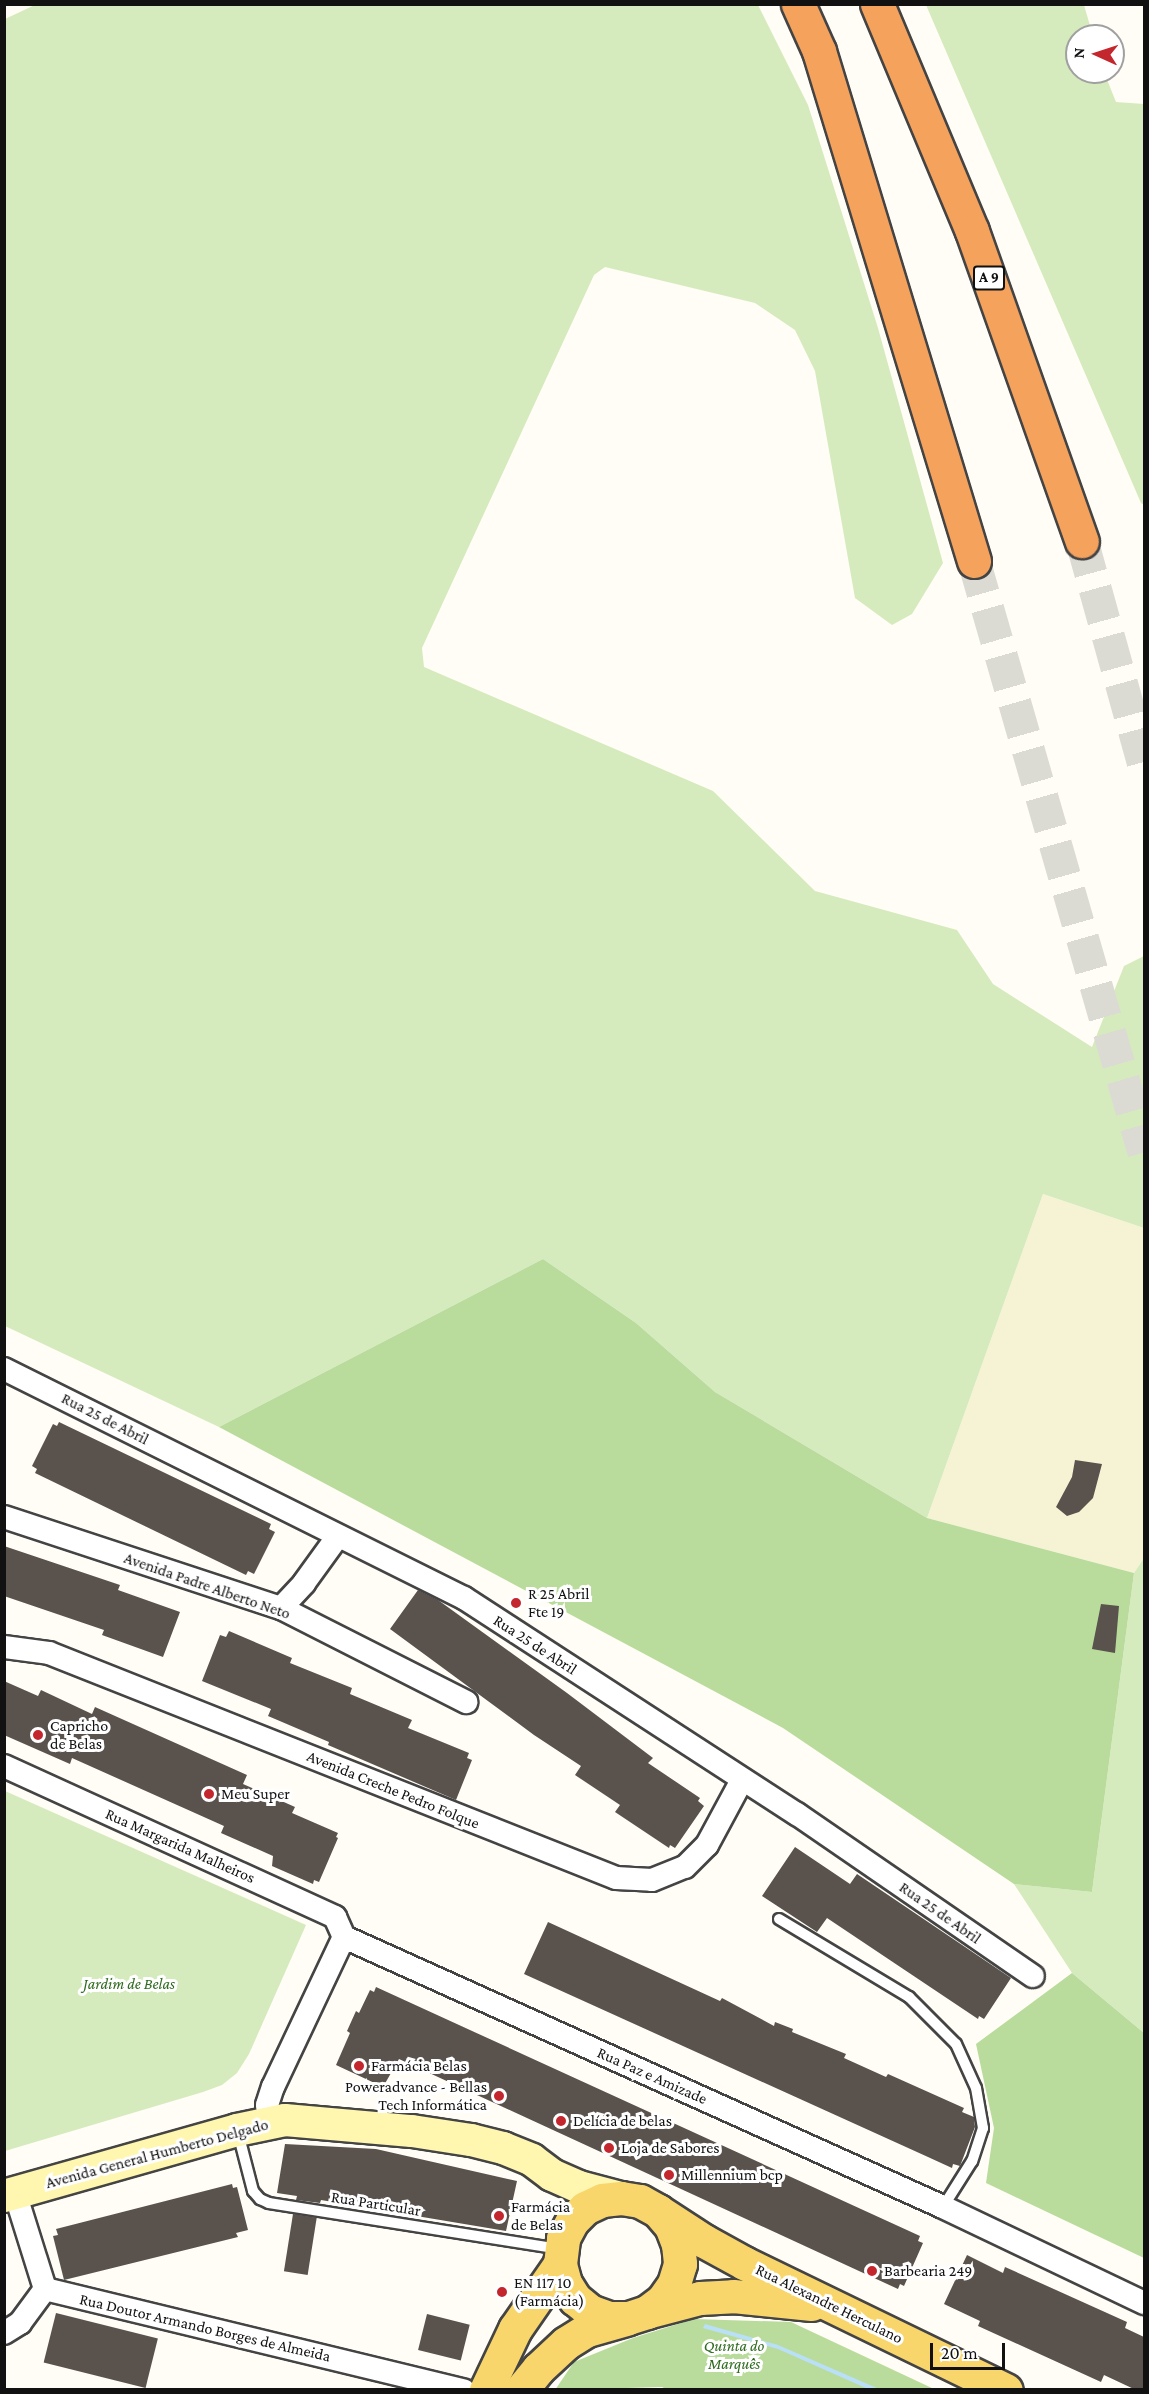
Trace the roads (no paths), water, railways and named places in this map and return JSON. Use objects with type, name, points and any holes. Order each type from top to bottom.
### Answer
[{"type":"highway","points":[[798,4],[819,51],[974,561]]},
{"type":"highway","name":"A 9","points":[[880,12],[972,231],[1082,541]]},
{"type":"main road","name":"Avenida General Humberto Delgado","points":[[10,2194],[237,2130],[269,2123],[304,2121],[471,2140],[503,2148],[532,2160],[552,2175],[579,2187],[621,2198]]},
{"type":"main road","points":[[552,2175],[560,2195],[564,2283],[575,2299],[590,2311],[609,2318],[638,2315],[663,2300],[674,2284],[680,2264],[678,2244],[671,2226],[658,2211]]},
{"type":"main road","name":"Rua Alexandre Herculano","points":[[486,2390],[515,2329],[561,2250],[572,2222],[585,2208],[602,2200],[621,2198],[640,2201],[714,2246],[1006,2390]]},
{"type":"main road","points":[[521,2390],[538,2369],[587,2330],[682,2301],[722,2297],[834,2306]]},
{"type":"street","name":"Rua 25 de Abril","points":[[4,1369],[464,1598],[797,1814],[1033,1976]]},
{"type":"street","name":"Avenida Padre Alberto Neto","points":[[4,1517],[281,1608],[466,1702]]},
{"type":"street","points":[[281,1608],[304,1583],[338,1536]]},
{"type":"street","name":"Avenida Creche Pedro Folque","points":[[4,1647],[49,1653],[616,1878],[652,1880],[685,1868],[707,1845],[742,1780]]},
{"type":"street","name":"Rua Margarida Malheiros","points":[[4,1766],[335,1917],[344,1937]]},
{"type":"street","points":[[269,2123],[267,2105],[273,2087],[344,1937]]},
{"type":"street","name":"Rua Paz e Amizade","points":[[344,1937],[943,2207],[1144,2303]]},
{"type":"street","points":[[4,2333],[20,2323],[45,2289],[10,2194]]},
{"type":"street","name":"Rua Doutor Armando Borges de Almeida","points":[[45,2289],[464,2390]]},
{"type":"lane","points":[[779,1919],[909,1996],[956,2044],[976,2088],[983,2128],[972,2161],[943,2207]]},
{"type":"lane","name":"Rua Particular","points":[[237,2130],[253,2191],[260,2199],[269,2203],[561,2250]]},
{"type":"water","points":[[705,2324],[778,2345],[879,2389],[868,2389],[778,2349],[703,2328]]},
{"type":"tunnel","points":[[1082,541],[1144,764]]},
{"type":"tunnel","points":[[974,561],[1144,1152]]},
{"type":"place","name":"R 25 Abril Fte 19","points":[[516,1603]]},
{"type":"place","name":"Capricho de Belas","points":[[38,1735]]},
{"type":"place","name":"Meu Super","points":[[209,1794]]},
{"type":"place","name":"Farmácia Belas","points":[[359,2066]]},
{"type":"place","name":"Poweradvance - Bellas Tech Informática","points":[[499,2096]]},
{"type":"place","name":"Delícia de belas","points":[[561,2121]]},
{"type":"place","name":"Loja de Sabores","points":[[609,2148]]},
{"type":"place","name":"Millennium bcp","points":[[669,2175]]},
{"type":"place","name":"Farmácia de Belas","points":[[499,2216]]},
{"type":"place","name":"Barbearia 249","points":[[872,2271]]},
{"type":"place","name":"EN 117 10 (Farmácia)","points":[[502,2292]]},
{"type":"park label","name":"Jardim de Belas","points":[[129,1984]]},
{"type":"park label","name":"Quinta do Marquês","points":[[734,2355]]}]
